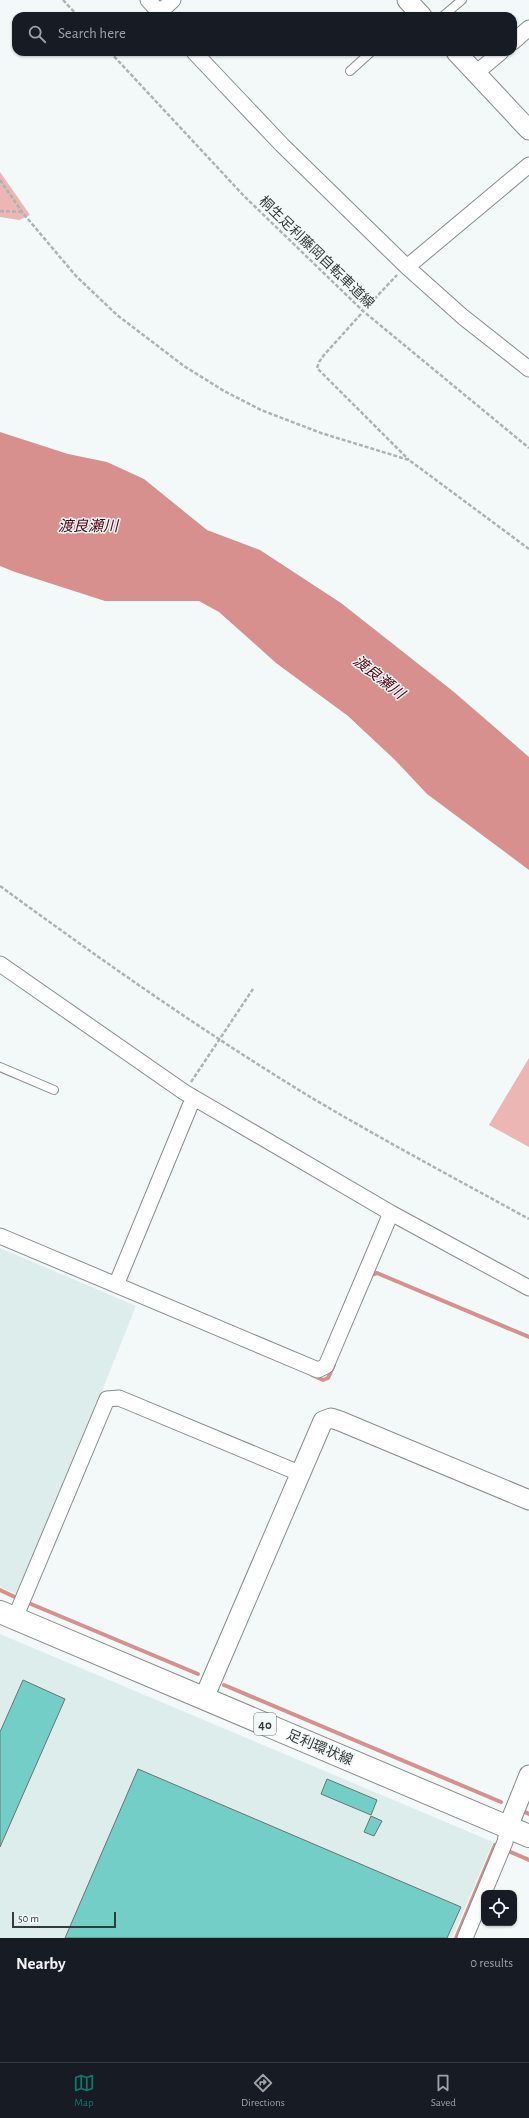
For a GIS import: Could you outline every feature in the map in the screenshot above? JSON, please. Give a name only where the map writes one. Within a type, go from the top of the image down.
[{"type":"main road","name":"足利環状線","points":[[7,1615],[529,1836]]},
{"type":"street","points":[[148,0],[159,12]]},
{"type":"street","points":[[163,12],[173,0]]},
{"type":"street","points":[[517,38],[529,28]]},
{"type":"street","points":[[198,56],[282,145],[407,267],[463,317],[526,362]]},
{"type":"street","points":[[460,56],[529,130]]},
{"type":"street","points":[[476,74],[496,56]]},
{"type":"street","points":[[407,267],[529,165]]},
{"type":"street","points":[[1,968],[196,1098],[391,1213],[529,1288]]},
{"type":"street","points":[[116,1285],[190,1106],[196,1098]]},
{"type":"street","points":[[0,1236],[318,1370],[326,1366],[391,1213]]},
{"type":"street","points":[[7,1615],[107,1399],[119,1398],[300,1473]]},
{"type":"street","points":[[204,1698],[323,1421],[331,1418],[529,1500]]},
{"type":"street","points":[[465,1938],[505,1842],[508,1827],[529,1775]]},
{"type":"lane","points":[[448,12],[462,0]]},
{"type":"lane","points":[[350,71],[367,56]]},
{"type":"lane","points":[[0,1067],[54,1090]]},
{"type":"path","points":[[63,0],[74,12]]},
{"type":"path","name":"桐生足利藤岡自転車道線","points":[[114,56],[244,196],[363,311],[529,448]]},
{"type":"path","points":[[0,180],[22,212],[76,276],[123,320],[184,366],[224,391],[261,410],[315,431],[409,460]]},
{"type":"path","points":[[0,211],[22,212]]},
{"type":"path","points":[[366,308],[395,277]]},
{"type":"path","points":[[361,314],[319,362],[317,368],[409,460],[529,549]]},
{"type":"path","points":[[0,886],[219,1039],[311,1097],[381,1138],[529,1218]]},
{"type":"path","points":[[192,1080],[253,989]]},
{"type":"shaded area","points":[[0,172],[30,215],[19,220],[0,217]]},
{"type":"shaded area","points":[[529,1058],[529,1147],[489,1125]]},
{"type":"shaded area","points":[[0,1248],[136,1306],[21,1593],[18,1595],[0,1587]]},
{"type":"shaded area","points":[[0,1634],[493,1842],[452,1938],[0,1938]]},
{"type":"water","name":"渡良瀬川","points":[[0,432],[68,454],[107,462],[144,479],[207,530],[260,550],[341,603],[454,692],[529,757],[529,870],[427,794],[395,760],[348,716],[276,663],[219,612],[199,601],[105,601],[0,566]]},
{"type":"building","points":[[23,1680],[65,1699],[0,1847],[0,1732]]},
{"type":"building","points":[[138,1769],[461,1907],[447,1938],[65,1938]]},
{"type":"building","points":[[327,1779],[377,1800],[371,1815],[321,1794]]},
{"type":"building","points":[[371,1816],[382,1821],[374,1836],[364,1832]]},
{"type":"waterway","points":[[370,1278],[371,1275],[377,1273],[529,1337]]},
{"type":"waterway","points":[[312,1375],[323,1380],[328,1378],[334,1365]]},
{"type":"waterway","points":[[0,1590],[15,1597]]},
{"type":"waterway","points":[[31,1604],[198,1674]]},
{"type":"waterway","points":[[224,1685],[501,1802]]},
{"type":"waterway","points":[[525,1812],[529,1814]]},
{"type":"waterway","points":[[456,1938],[495,1845],[499,1847]]},
{"type":"waterway","points":[[506,1850],[529,1860]]}]
